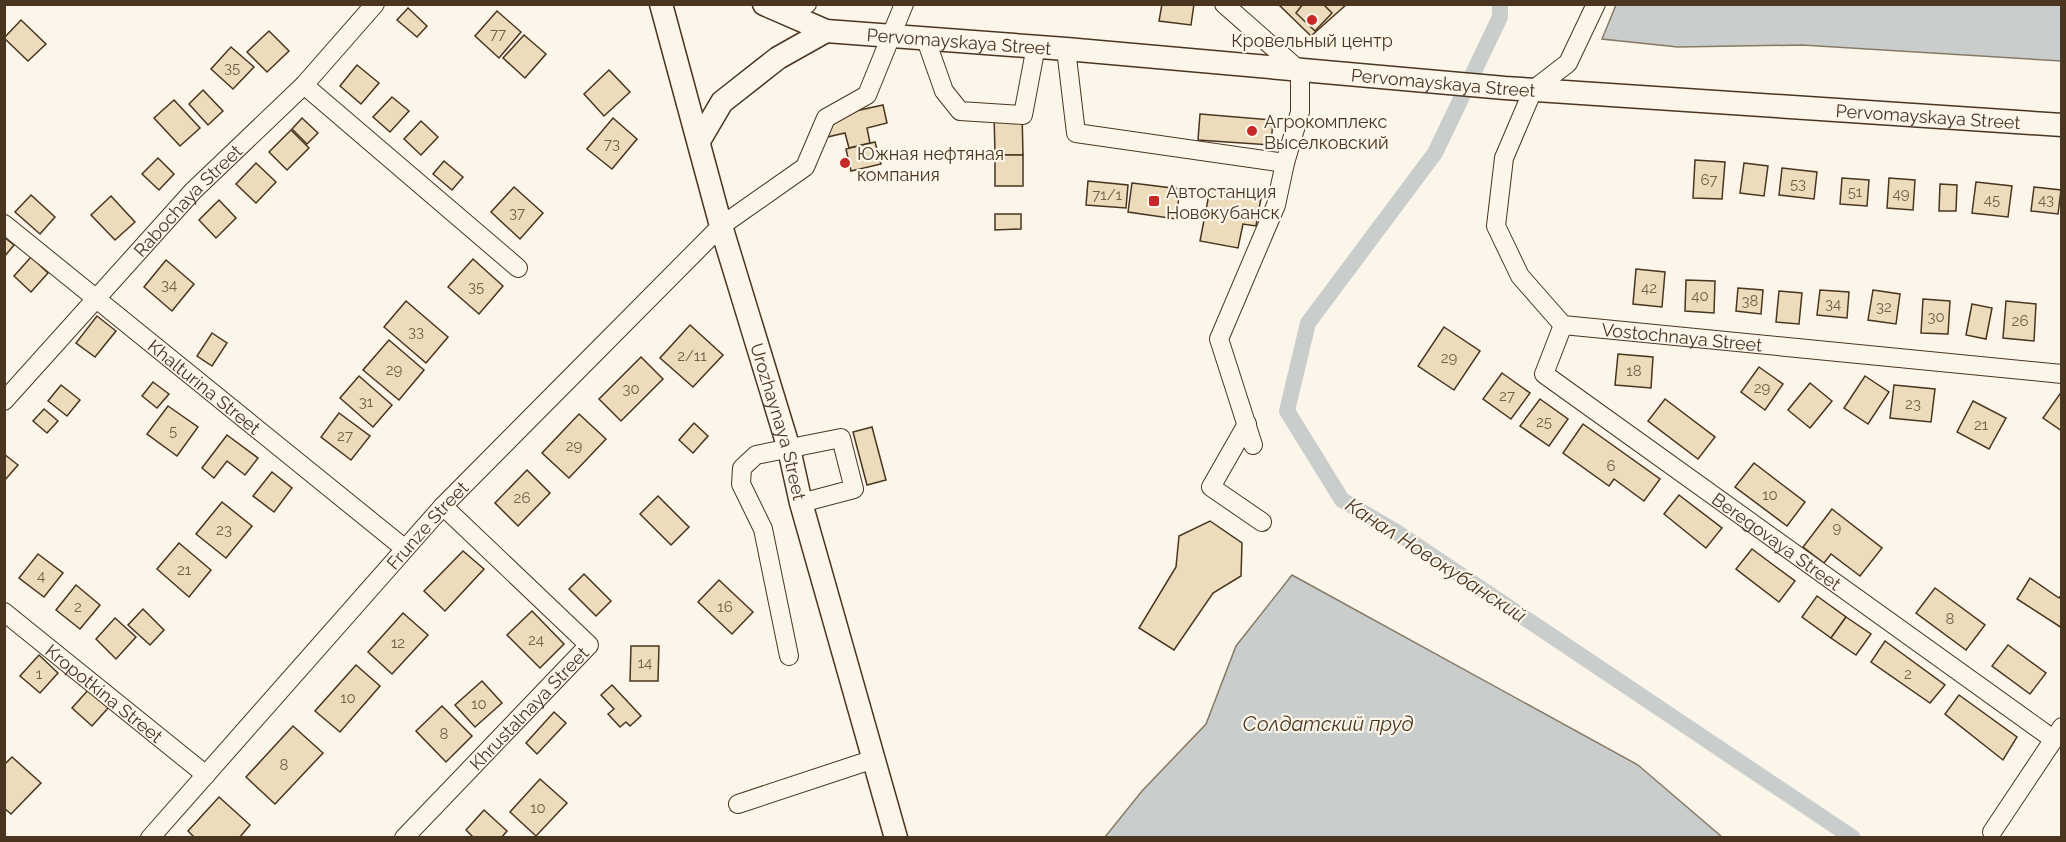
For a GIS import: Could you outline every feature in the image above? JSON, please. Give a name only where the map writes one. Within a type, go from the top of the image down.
[{"type":"main road","name":"Urozhaynaya Street","points":[[661,4],[721,226],[789,449],[801,503],[896,837]]},
{"type":"main road","name":"Pervomayskaya Street","points":[[774,9],[825,31],[1035,46],[1443,84],[2061,124]]},
{"type":"main road","points":[[699,141],[722,102],[778,58],[825,31]]},
{"type":"street","name":"Rabochaya Street","points":[[4,401],[194,191],[304,85],[375,4]]},
{"type":"street","points":[[774,9],[807,4]]},
{"type":"street","name":"Frunze Street","points":[[150,837],[443,506],[721,226],[805,167],[826,117],[867,95],[904,4]]},
{"type":"street","points":[[1224,4],[1300,71],[1300,112],[1276,205],[1219,339],[1253,445]]},
{"type":"street","points":[[1563,325],[1520,276],[1496,226],[1504,158],[1533,90],[1568,63],[1596,5]]},
{"type":"street","points":[[925,38],[945,91],[960,111],[1023,116],[1035,46]]},
{"type":"street","points":[[1066,49],[1076,133],[1285,163]]},
{"type":"street","points":[[304,85],[519,268]]},
{"type":"street","name":"Khalturina Street","points":[[4,224],[404,548]]},
{"type":"street","name":"Vostochnaya Street","points":[[1563,325],[2061,374]]},
{"type":"street","name":"Beregovaya Street","points":[[1563,325],[1544,374],[2057,733]]},
{"type":"street","points":[[1246,424],[1211,487],[1262,522]]},
{"type":"street","points":[[789,656],[763,529],[741,484],[742,468],[756,455],[841,438],[854,489],[801,503]]},
{"type":"street","name":"Khrustalnaya Street","points":[[404,837],[589,645],[443,506]]},
{"type":"street","name":"Kropotkina Street","points":[[4,612],[206,775]]},
{"type":"street","points":[[1992,832],[2057,733]]},
{"type":"street","points":[[738,804],[874,759]]},
{"type":"water","points":[[1616,5],[2061,5],[2061,61],[1802,45],[1678,47],[1602,39]]},
{"type":"water","name":"Солдатский пруд","points":[[1292,575],[1638,765],[1722,837],[1105,837],[1142,791],[1206,724],[1236,646]]},
{"type":"building","points":[[1162,4],[1194,4],[1191,25],[1159,21]]},
{"type":"building","name":"Кровельный центр","points":[[1278,4],[1347,4],[1311,36]]},
{"type":"building","points":[[1303,4],[1323,4],[1332,13],[1315,31],[1296,13]]},
{"type":"building","points":[[408,8],[427,26],[417,37],[397,20]]},
{"type":"building","points":[[497,11],[521,32],[499,58],[475,36]]},
{"type":"building","points":[[21,20],[46,44],[28,61],[4,38]]},
{"type":"building","points":[[269,31],[289,51],[267,72],[247,52]]},
{"type":"building","points":[[524,35],[546,54],[525,78],[503,58]]},
{"type":"building","points":[[231,47],[254,67],[233,89],[211,69]]},
{"type":"building","points":[[357,65],[379,83],[361,104],[340,86]]},
{"type":"building","points":[[609,70],[630,92],[604,116],[584,94]]},
{"type":"building","points":[[203,90],[223,111],[208,125],[189,104]]},
{"type":"building","points":[[392,97],[409,111],[390,132],[373,117]]},
{"type":"building","points":[[174,100],[200,128],[180,146],[154,118]]},
{"type":"building","points":[[883,105],[887,123],[867,128],[870,143],[849,148],[845,133],[823,138],[819,119]]},
{"type":"building","points":[[1022,112],[1023,155],[995,155],[994,113]]},
{"type":"building","points":[[1200,114],[1273,120],[1271,145],[1198,140]]},
{"type":"building","points":[[302,118],[318,133],[307,144],[292,129]]},
{"type":"building","points":[[613,118],[637,139],[612,169],[587,149]]},
{"type":"building","points":[[421,121],[438,137],[421,155],[404,139]]},
{"type":"building","points":[[291,130],[309,148],[287,170],[269,152]]},
{"type":"building","points":[[875,142],[881,164],[851,171],[846,149]]},
{"type":"building","points":[[995,155],[1023,155],[1023,186],[995,186]]},
{"type":"building","points":[[158,158],[174,174],[159,190],[142,174]]},
{"type":"building","points":[[1695,160],[1725,162],[1722,199],[1693,198]]},
{"type":"building","points":[[444,161],[463,177],[452,190],[433,174]]},
{"type":"building","points":[[256,163],[276,182],[256,203],[236,184]]},
{"type":"building","points":[[1744,163],[1768,166],[1764,196],[1740,193]]},
{"type":"building","points":[[1782,168],[1817,172],[1814,199],[1779,195]]},
{"type":"building","points":[[1842,178],[1869,180],[1867,206],[1840,204]]},
{"type":"building","points":[[1889,178],[1915,180],[1913,210],[1887,208]]},
{"type":"building","points":[[1088,181],[1128,185],[1126,208],[1086,205]]},
{"type":"building","points":[[1976,182],[2012,186],[2008,217],[1972,213]]},
{"type":"building","name":"Автостанция Новокубанск","points":[[1132,183],[1180,189],[1176,219],[1128,212]]},
{"type":"building","points":[[1940,184],[1957,185],[1956,211],[1939,211]]},
{"type":"building","points":[[514,187],[543,213],[520,239],[491,212]]},
{"type":"building","points":[[2034,187],[2061,190],[2058,214],[2031,211]]},
{"type":"building","points":[[1210,189],[1261,198],[1256,226],[1243,224],[1238,248],[1200,241]]},
{"type":"building","points":[[31,195],[55,217],[40,234],[15,212]]},
{"type":"building","points":[[111,196],[135,222],[115,240],[91,215]]},
{"type":"building","points":[[219,200],[236,218],[216,238],[199,220]]},
{"type":"building","points":[[995,214],[1021,214],[1021,229],[995,230]]},
{"type":"building","points":[[4,237],[14,245],[4,257]]},
{"type":"building","points":[[31,257],[48,273],[31,292],[14,276]]},
{"type":"building","points":[[473,259],[503,286],[479,314],[448,287]]},
{"type":"building","points":[[166,260],[194,284],[172,311],[144,287]]},
{"type":"building","points":[[1636,269],[1665,272],[1662,307],[1633,304]]},
{"type":"building","points":[[1686,280],[1715,281],[1714,313],[1685,311]]},
{"type":"building","points":[[1738,288],[1763,290],[1761,314],[1736,311]]},
{"type":"building","points":[[1820,290],[1849,292],[1847,318],[1817,315]]},
{"type":"building","points":[[1873,290],[1900,294],[1896,324],[1868,320]]},
{"type":"building","points":[[1779,291],[1802,293],[1799,324],[1776,322]]},
{"type":"building","points":[[1923,299],[1950,301],[1948,334],[1921,333]]},
{"type":"building","points":[[406,301],[448,337],[426,363],[384,327]]},
{"type":"building","points":[[2006,301],[2036,304],[2034,341],[2003,338]]},
{"type":"building","points":[[1972,304],[1992,308],[1986,339],[1966,335]]},
{"type":"building","points":[[97,316],[116,331],[95,357],[76,343]]},
{"type":"building","points":[[690,325],[723,355],[693,387],[660,358]]},
{"type":"building","points":[[1444,327],[1480,351],[1454,390],[1418,366]]},
{"type":"building","points":[[212,333],[227,343],[212,366],[197,356]]},
{"type":"building","points":[[389,340],[424,370],[399,400],[363,370]]},
{"type":"building","points":[[1618,354],[1653,357],[1651,388],[1615,385]]},
{"type":"building","points":[[641,357],[663,379],[621,421],[599,399]]},
{"type":"building","points":[[1759,367],[1783,384],[1765,410],[1741,392]]},
{"type":"building","points":[[1502,373],[1530,393],[1511,419],[1483,399]]},
{"type":"building","points":[[359,376],[392,405],[373,427],[340,398]]},
{"type":"building","points":[[1865,376],[1889,392],[1868,424],[1844,408]]},
{"type":"building","points":[[153,382],[169,394],[157,408],[142,396]]},
{"type":"building","points":[[1810,383],[1832,401],[1810,428],[1788,410]]},
{"type":"building","points":[[61,385],[80,400],[67,416],[48,401]]},
{"type":"building","points":[[1894,385],[1935,389],[1931,422],[1890,418]]},
{"type":"building","points":[[2062,391],[2062,431],[2043,418]]},
{"type":"building","points":[[1540,399],[1568,419],[1549,446],[1520,426]]},
{"type":"building","points":[[1665,399],[1715,437],[1698,459],[1648,421]]},
{"type":"building","points":[[1973,401],[2006,418],[1989,449],[1957,432]]},
{"type":"building","points":[[168,406],[198,427],[177,456],[147,434]]},
{"type":"building","points":[[44,409],[58,421],[47,433],[33,421]]},
{"type":"building","points":[[339,413],[370,436],[351,460],[321,437]]},
{"type":"building","points":[[579,414],[606,439],[569,478],[542,453]]},
{"type":"building","points":[[694,423],[708,436],[693,453],[679,440]]},
{"type":"building","points":[[1583,424],[1660,479],[1644,501],[1614,479],[1609,486],[1563,453]]},
{"type":"building","points":[[872,427],[886,480],[867,485],[853,432]]},
{"type":"building","points":[[227,435],[258,458],[245,475],[227,461],[214,478],[202,468]]},
{"type":"building","points":[[4,454],[18,465],[4,481]]},
{"type":"building","points":[[1754,463],[1805,502],[1787,526],[1735,487]]},
{"type":"building","points":[[527,470],[550,493],[518,526],[495,503]]},
{"type":"building","points":[[272,472],[292,488],[274,512],[253,496]]},
{"type":"building","points":[[1679,495],[1722,528],[1706,548],[1664,514]]},
{"type":"building","points":[[658,496],[689,527],[671,545],[640,514]]},
{"type":"building","points":[[222,502],[252,526],[226,558],[196,534]]},
{"type":"building","points":[[1832,509],[1882,548],[1860,576],[1831,554],[1824,563],[1803,547]]},
{"type":"building","points":[[1210,521],[1242,543],[1241,576],[1213,593],[1174,650],[1139,628],[1176,567],[1179,536]]},
{"type":"building","points":[[179,543],[211,570],[189,597],[157,569]]},
{"type":"building","points":[[1752,549],[1795,581],[1779,602],[1736,569]]},
{"type":"building","points":[[463,551],[484,569],[445,611],[424,591]]},
{"type":"building","points":[[38,554],[63,573],[44,597],[19,578]]},
{"type":"building","points":[[584,574],[611,601],[596,616],[569,589]]},
{"type":"building","points":[[2030,578],[2059,598],[2062,594],[2062,628],[2017,599]]},
{"type":"building","points":[[719,580],[753,612],[732,634],[698,602]]},
{"type":"building","points":[[76,585],[100,605],[80,629],[56,610]]},
{"type":"building","points":[[1935,588],[1985,625],[1966,650],[1916,613]]},
{"type":"building","points":[[1817,596],[1846,617],[1831,638],[1802,617]]},
{"type":"building","points":[[143,609],[164,630],[150,645],[128,625]]},
{"type":"building","points":[[532,611],[564,644],[540,668],[507,635]]},
{"type":"building","points":[[403,613],[428,635],[392,674],[368,652]]},
{"type":"building","points":[[1846,617],[1871,634],[1856,655],[1831,638]]},
{"type":"building","points":[[115,618],[136,637],[116,659],[96,639]]},
{"type":"building","points":[[1885,641],[1945,685],[1930,703],[1871,662]]},
{"type":"building","points":[[2008,645],[2046,673],[2030,694],[1992,666]]},
{"type":"building","points":[[631,646],[659,646],[658,681],[630,681]]},
{"type":"building","points":[[39,655],[58,673],[40,693],[20,676]]},
{"type":"building","points":[[356,665],[380,686],[340,732],[315,711]]},
{"type":"building","points":[[482,681],[502,703],[475,727],[455,705]]},
{"type":"building","points":[[612,685],[641,716],[630,726],[626,722],[620,727],[608,714],[614,709],[601,695]]},
{"type":"building","points":[[89,689],[109,707],[92,726],[72,708]]},
{"type":"building","points":[[1959,695],[2017,737],[2003,760],[1945,714]]},
{"type":"building","points":[[442,706],[472,736],[446,762],[416,731]]},
{"type":"building","points":[[554,712],[566,723],[537,754],[526,743]]},
{"type":"building","points":[[293,726],[323,753],[275,804],[246,777]]},
{"type":"building","points":[[12,757],[41,783],[11,814],[4,808],[4,765]]},
{"type":"building","points":[[540,779],[567,803],[536,836],[510,812]]},
{"type":"building","points":[[219,797],[250,825],[239,838],[195,838],[188,831]]},
{"type":"building","points":[[484,810],[507,831],[501,838],[474,838],[466,830]]},
{"type":"waterway","name":"Канал Новокубанский","points":[[1500,4],[1500,17],[1435,153],[1308,323],[1287,411],[1342,500],[1398,533],[1853,838]]},
{"type":"place","name":"Кровельный центр","points":[[1312,20]]},
{"type":"place","name":"Агрокомплекс Выселковский","points":[[1252,131]]},
{"type":"place","name":"Южная нефтяная компания","points":[[845,163]]},
{"type":"place","name":"Автостанция Новокубанск","points":[[1154,201]]}]
